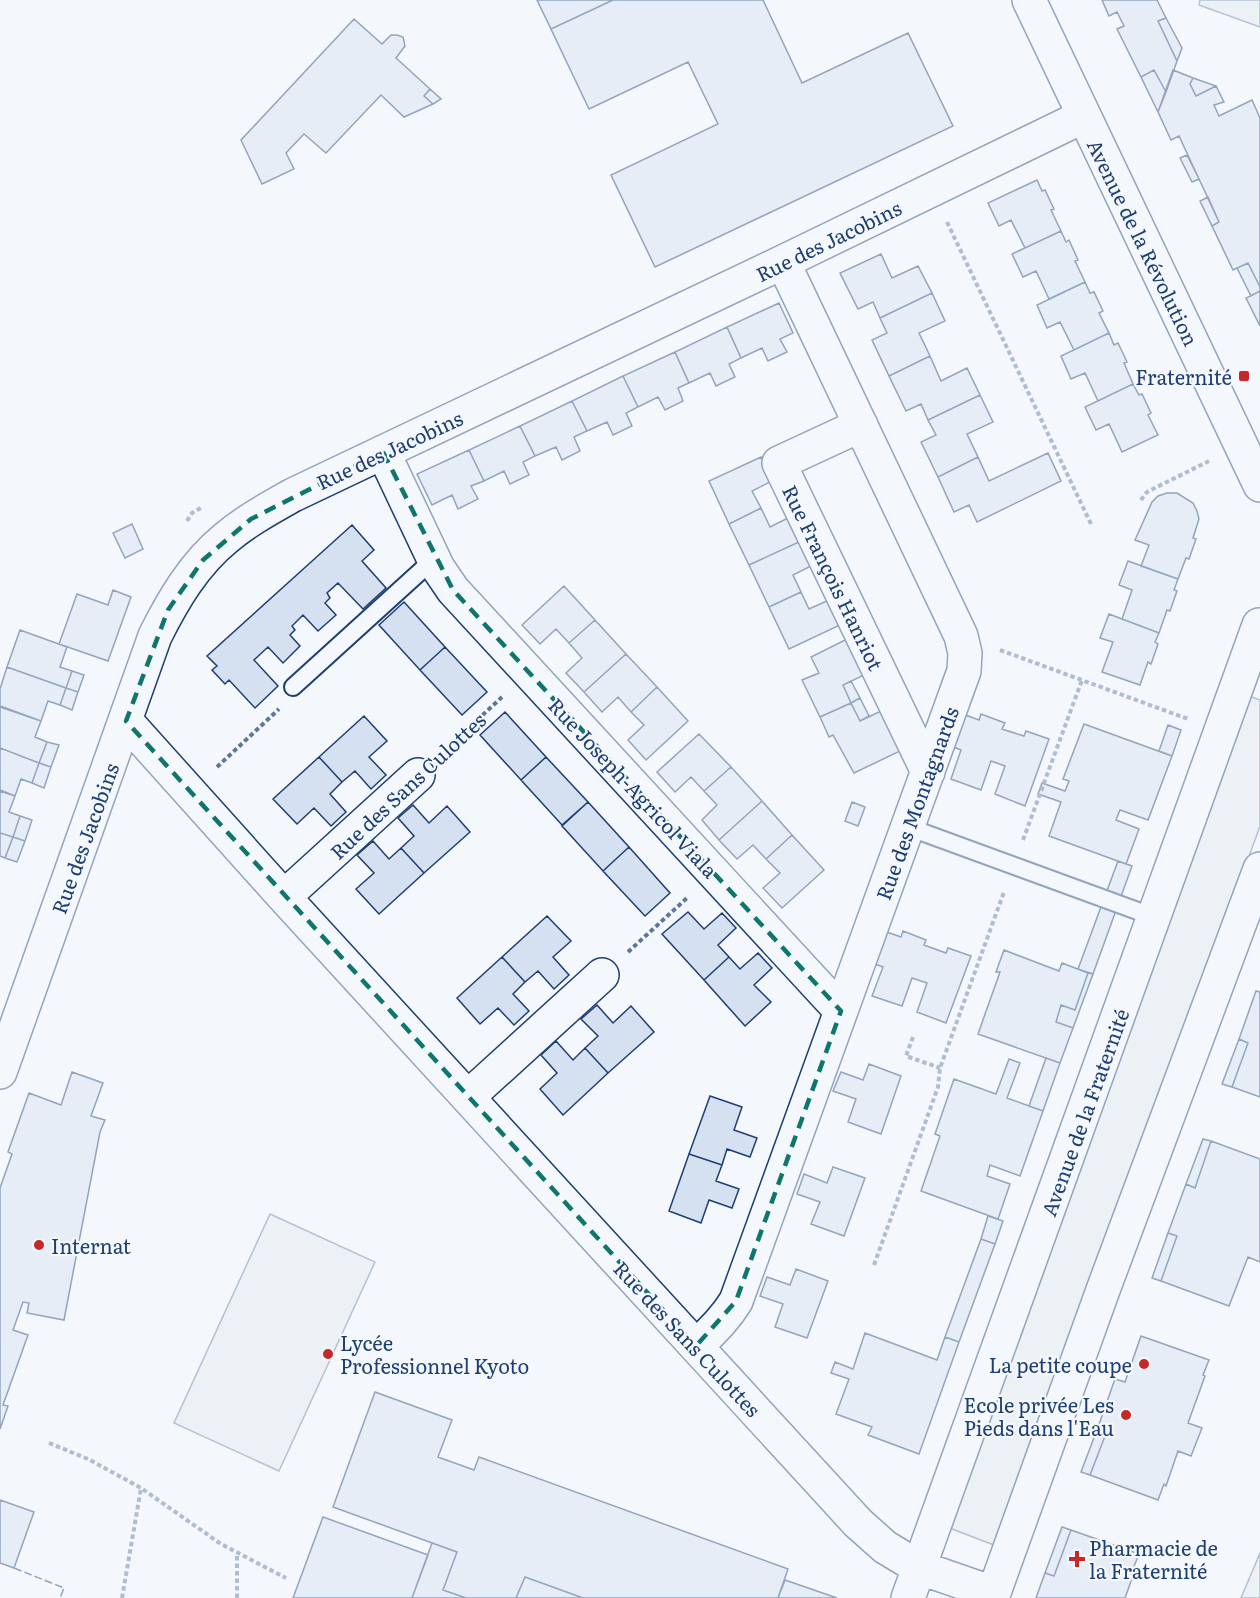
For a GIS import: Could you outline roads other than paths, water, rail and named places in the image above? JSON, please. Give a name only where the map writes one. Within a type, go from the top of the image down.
[{"type":"street","name":"Avenue de la Révolution","points":[[1029,0],[1260,485]]},
{"type":"street","name":"Rue des Jacobins","points":[[0,1072],[155,636],[168,610],[203,560],[224,539],[251,519],[293,495],[1084,116]]},
{"type":"street","name":"Rue des Montagnards","points":[[696,1346],[718,1326],[736,1300],[964,671],[965,653],[961,636],[783,262]]},
{"type":"street","name":"Rue François Hanriot","points":[[861,425],[780,463],[928,772]]},
{"type":"street","name":"Rue Joseph-Agricol Viala","points":[[383,452],[434,559],[453,590],[841,1011]]},
{"type":"street","name":"Avenue de la Fraternité","points":[[908,1598],[1260,624]]},
{"type":"street","name":"Rue des Sans Culottes","points":[[126,721],[284,897],[858,1522],[885,1547],[918,1567],[992,1595]]},
{"type":"street","name":"Rue des Sans Culottes","points":[[284,897],[418,775]]},
{"type":"street","points":[[992,1595],[1260,869]]},
{"type":"street","points":[[468,1097],[602,975]]},
{"type":"lane","points":[[292,687],[434,559]]},
{"type":"lane","points":[[908,827],[1154,917]]},
{"type":"place","name":"Fraternité","points":[[1244,376]]},
{"type":"place","name":"Internat","points":[[39,1245]]},
{"type":"place","name":"Lycée Professionnel Kyoto","points":[[328,1354]]},
{"type":"place","name":"La petite coupe","points":[[1144,1364]]},
{"type":"place","name":"Ecole privée Les Pieds dans l'Eau","points":[[1126,1415]]},
{"type":"place","name":"Pharmacie de la Fraternité","points":[[1077,1559]]}]
